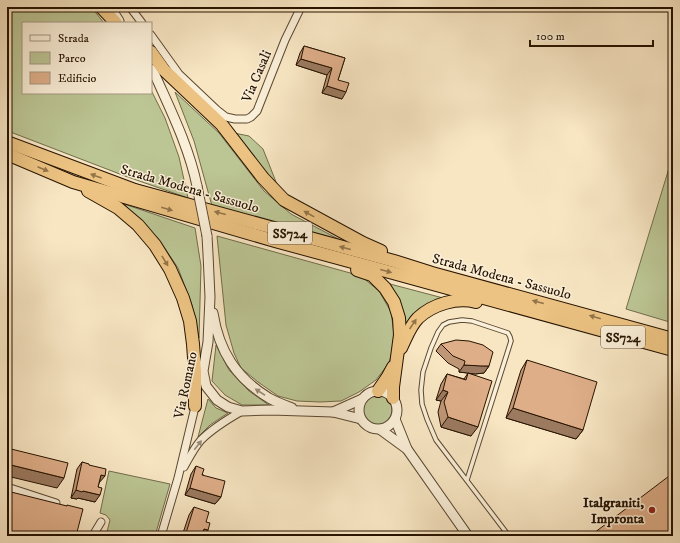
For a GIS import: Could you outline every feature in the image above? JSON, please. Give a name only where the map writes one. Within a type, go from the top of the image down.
[{"type":"highway","points":[[107,8],[115,22]]},
{"type":"highway","points":[[107,8],[125,22]]},
{"type":"highway","points":[[152,53],[164,70],[222,125],[263,178],[284,200],[363,243],[432,273]]},
{"type":"highway","points":[[7,137],[21,148]]},
{"type":"highway","name":"Strada Modena - Sassuolo","points":[[7,142],[135,190],[394,261],[574,317]]},
{"type":"highway","name":"Strada Modena - Sassuolo","points":[[7,154],[73,182],[275,241],[393,272],[559,319],[574,317]]},
{"type":"highway","points":[[73,182],[118,208],[138,225],[155,245],[170,269],[183,298],[190,320],[195,372],[195,406]]},
{"type":"highway","points":[[275,241],[372,275],[386,288],[394,302],[399,318],[400,335],[393,387],[393,398]]},
{"type":"highway","points":[[378,391],[397,360],[417,318],[441,304],[469,300],[548,322],[559,319]]},
{"type":"highway","name":"SS724","points":[[574,317],[673,339]]},
{"type":"highway","name":"SS724","points":[[574,317],[673,350]]},
{"type":"street","points":[[130,7],[141,22]]},
{"type":"street","name":"Via Casali","points":[[152,37],[179,74],[217,110],[226,117],[247,119],[257,111],[285,40],[301,7]]},
{"type":"street","points":[[107,8],[119,22]]},
{"type":"street","name":"Via Romano","points":[[152,70],[174,117],[198,186],[207,236],[210,297],[208,342],[203,371],[178,478],[162,536]]},
{"type":"street","points":[[210,297],[214,323],[221,343],[240,376],[270,399],[295,410]]},
{"type":"street","points":[[203,371],[206,386],[217,400],[228,407],[242,411],[295,410],[333,412],[361,420]]},
{"type":"street","points":[[378,391],[389,394],[393,398],[396,403],[397,414],[392,424],[386,428],[375,430],[364,424],[361,420],[358,409],[359,404],[366,395],[378,391]]},
{"type":"street","points":[[333,412],[362,399]]},
{"type":"street","points":[[178,478],[200,441],[227,419],[242,411]]},
{"type":"street","points":[[395,419],[407,449],[468,536]]},
{"type":"street","points":[[380,430],[407,449]]},
{"type":"street","points":[[7,487],[56,503]]},
{"type":"street","points":[[94,536],[101,522]]},
{"type":"lane","points":[[467,480],[510,337],[508,333],[472,321],[462,320],[448,322],[443,325],[430,348],[423,372],[421,390],[422,404],[436,440],[509,536]]},
{"type":"green space","points":[[7,7],[90,7],[103,22],[22,22],[22,94],[152,94],[152,92],[165,118],[179,157],[188,198],[125,176],[7,130]]},
{"type":"green space","points":[[175,92],[219,133],[264,191],[291,214],[346,243],[212,206],[194,141]]},
{"type":"green space","points":[[234,133],[249,136],[263,149],[278,187]]},
{"type":"green space","points":[[673,155],[673,323],[626,309]]},
{"type":"green space","points":[[124,204],[195,228],[201,266],[199,338],[192,305],[178,268],[158,238]]},
{"type":"green space","points":[[217,236],[361,276],[379,291],[391,312],[395,341],[389,363],[376,380],[359,392],[341,401],[297,401],[278,396],[241,368],[234,353],[226,325]]},
{"type":"green space","points":[[390,284],[447,299],[407,329],[401,306]]},
{"type":"green space","points":[[216,345],[229,370],[249,391],[269,405],[242,405],[225,395],[212,381]]},
{"type":"green space","points":[[377,395],[388,399],[392,410],[388,421],[377,425],[366,421],[362,410],[366,399]]},
{"type":"green space","points":[[208,399],[216,408],[228,413],[210,425],[198,437]]},
{"type":"green space","points":[[109,471],[170,484],[155,536],[106,536],[110,520],[106,515],[100,513]]},
{"type":"building","points":[[304,46],[345,58],[338,80],[349,83],[346,92],[327,86],[332,68],[301,59]]},
{"type":"building","points":[[456,340],[469,341],[483,345],[493,352],[489,366],[464,365],[465,361],[453,356],[441,344]]},
{"type":"building","points":[[527,360],[597,382],[583,430],[513,408]]},
{"type":"building","points":[[468,373],[492,381],[478,427],[448,417],[444,402],[448,392],[443,390],[447,374],[466,380]]},
{"type":"building","points":[[7,448],[68,463],[64,478],[7,464]]},
{"type":"building","points":[[82,462],[106,469],[105,476],[101,475],[98,487],[102,488],[100,495],[76,490]]},
{"type":"building","points":[[196,466],[204,469],[202,475],[225,481],[221,497],[190,488]]},
{"type":"building","name":"Italgraniti, Impronta","points":[[673,473],[673,536],[590,536]]},
{"type":"building","points":[[7,491],[83,509],[76,536],[26,536],[7,531]]},
{"type":"building","points":[[194,507],[209,512],[206,522],[210,523],[208,530],[204,529],[201,536],[194,536],[186,533]]},
{"type":"place","name":"Italgraniti, Impronta","points":[[652,510]]}]
